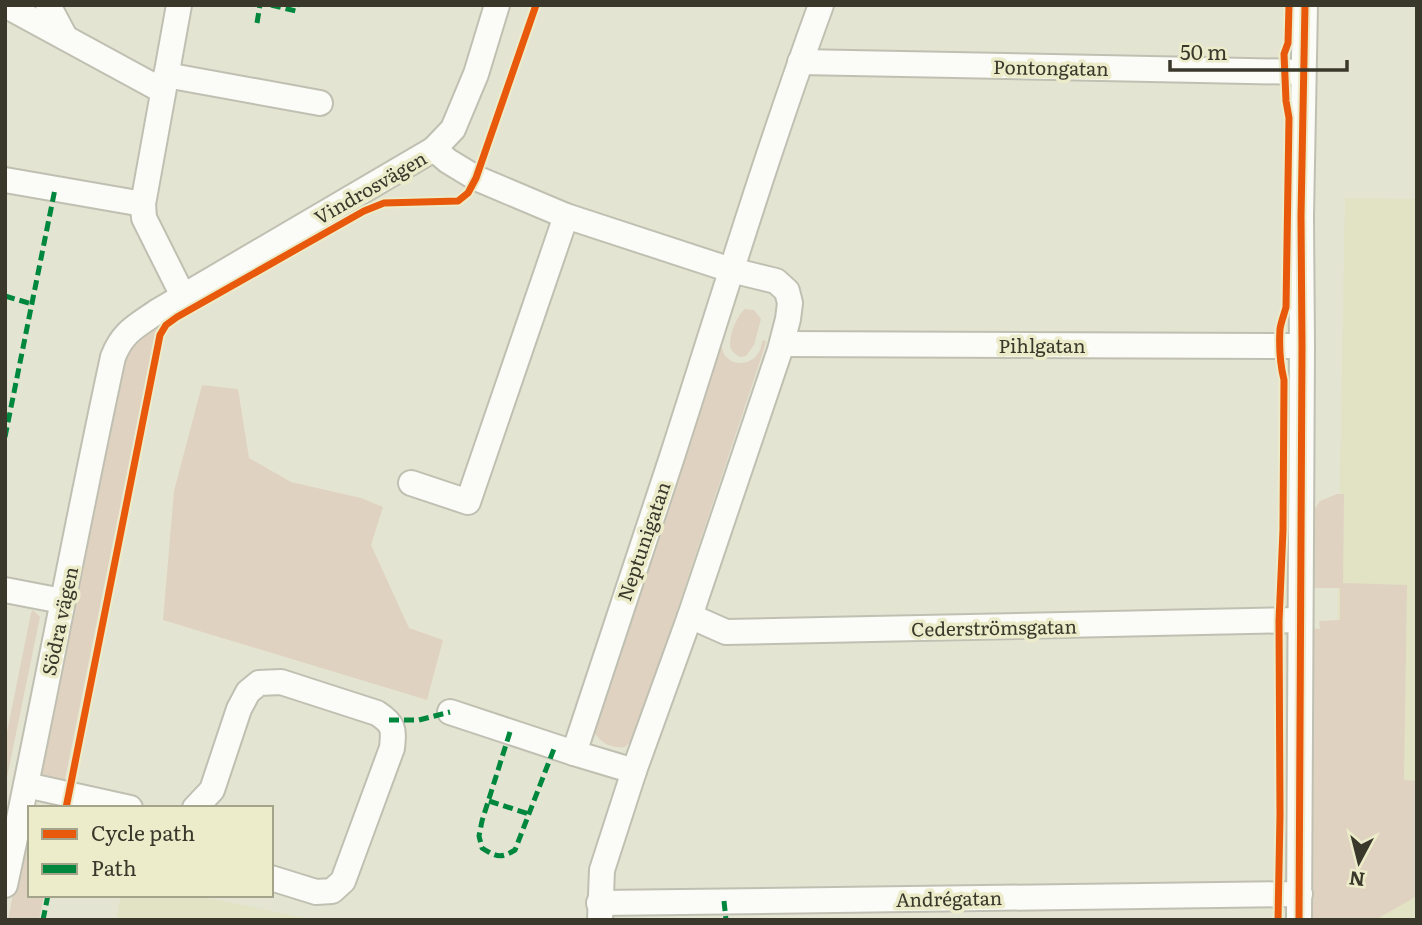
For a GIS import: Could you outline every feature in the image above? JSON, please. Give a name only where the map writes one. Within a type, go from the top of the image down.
[{"type":"street","points":[[5,5],[65,37],[165,83],[320,103]]},
{"type":"street","points":[[48,5],[65,37]]},
{"type":"street","points":[[179,5],[143,204],[144,218],[183,296]]},
{"type":"street","points":[[434,149],[453,129],[476,74],[497,5]]},
{"type":"street","name":"Neptunigatan","points":[[574,752],[731,270],[821,5]]},
{"type":"street","points":[[1299,920],[1303,346],[1301,216],[1305,5]]},
{"type":"street","name":"Pontongatan","points":[[800,62],[1303,72]]},
{"type":"street","name":"Vindrosvägen","points":[[113,357],[125,333],[183,296],[434,149],[476,178],[566,216],[731,270]]},
{"type":"street","points":[[5,180],[143,204]]},
{"type":"street","points":[[411,482],[468,502],[566,216]]},
{"type":"street","points":[[599,911],[602,870],[782,344],[790,303],[787,291],[776,281],[731,270]]},
{"type":"street","name":"Pihlgatan","points":[[782,344],[1303,346]]},
{"type":"street","name":"Södra vägen","points":[[5,885],[113,357]]},
{"type":"street","points":[[5,590],[62,601]]},
{"type":"street","name":"Cederströmsgatan","points":[[690,616],[726,632],[1300,620]]},
{"type":"street","points":[[197,806],[212,790],[239,709],[248,692],[259,684],[281,682],[377,713],[389,720],[394,731],[392,748],[343,881],[332,891],[316,892],[273,879]]},
{"type":"street","points":[[450,712],[634,771]]},
{"type":"street","points":[[26,785],[121,806]]},
{"type":"street","name":"Andrégatan","points":[[599,911],[828,910],[1300,894]]},
{"type":"shaded area","points":[[1345,198],[1417,199],[1417,920],[1332,920]]},
{"type":"shaded area","points":[[745,309],[754,310],[761,319],[754,345],[746,356],[740,357],[731,349],[730,339],[736,322]]},
{"type":"shaded area","points":[[157,327],[64,784],[40,773],[118,376],[131,348]]},
{"type":"shaded area","points":[[725,328],[723,353],[736,362],[752,360],[762,341],[766,342],[635,737],[625,747],[610,746],[593,730]]},
{"type":"shaded area","points":[[202,385],[238,389],[249,458],[291,482],[361,498],[383,507],[371,545],[409,628],[443,640],[427,700],[163,620],[174,491]]},
{"type":"shaded area","points":[[1344,494],[1343,583],[1407,585],[1404,780],[1417,781],[1417,896],[1375,920],[1310,920],[1312,628],[1320,629],[1319,621],[1340,620],[1340,588],[1312,588],[1312,513],[1320,501]]},
{"type":"shaded area","points":[[33,610],[40,617],[5,787],[5,742]]},
{"type":"shaded area","points":[[26,828],[28,897],[44,897],[39,920],[8,920]]},
{"type":"shaded area","points":[[121,897],[203,897],[314,920],[116,920]]},
{"type":"marked path","points":[[257,23],[260,5]]},
{"type":"marked path","points":[[271,5],[296,11],[297,5]]},
{"type":"marked path","points":[[5,437],[55,189]]},
{"type":"marked path","points":[[5,296],[32,304]]},
{"type":"marked path","points":[[389,720],[419,720],[450,712]]},
{"type":"marked path","points":[[510,732],[479,836],[482,848],[495,855],[502,856],[515,850],[555,746]]},
{"type":"marked path","points":[[489,801],[529,814]]},
{"type":"marked path","points":[[43,920],[48,897]]},
{"type":"marked path","points":[[724,901],[726,920]]},
{"type":"cycle path","points":[[66,806],[160,335],[166,325],[177,317],[364,211],[384,203],[458,201],[468,193],[476,178],[536,5]]},
{"type":"cycle path","points":[[1278,920],[1279,621],[1283,530],[1284,380],[1280,326],[1286,307],[1289,118],[1284,54],[1288,43],[1289,5]]},
{"type":"cycle path","points":[[1299,920],[1301,216],[1305,5]]}]
